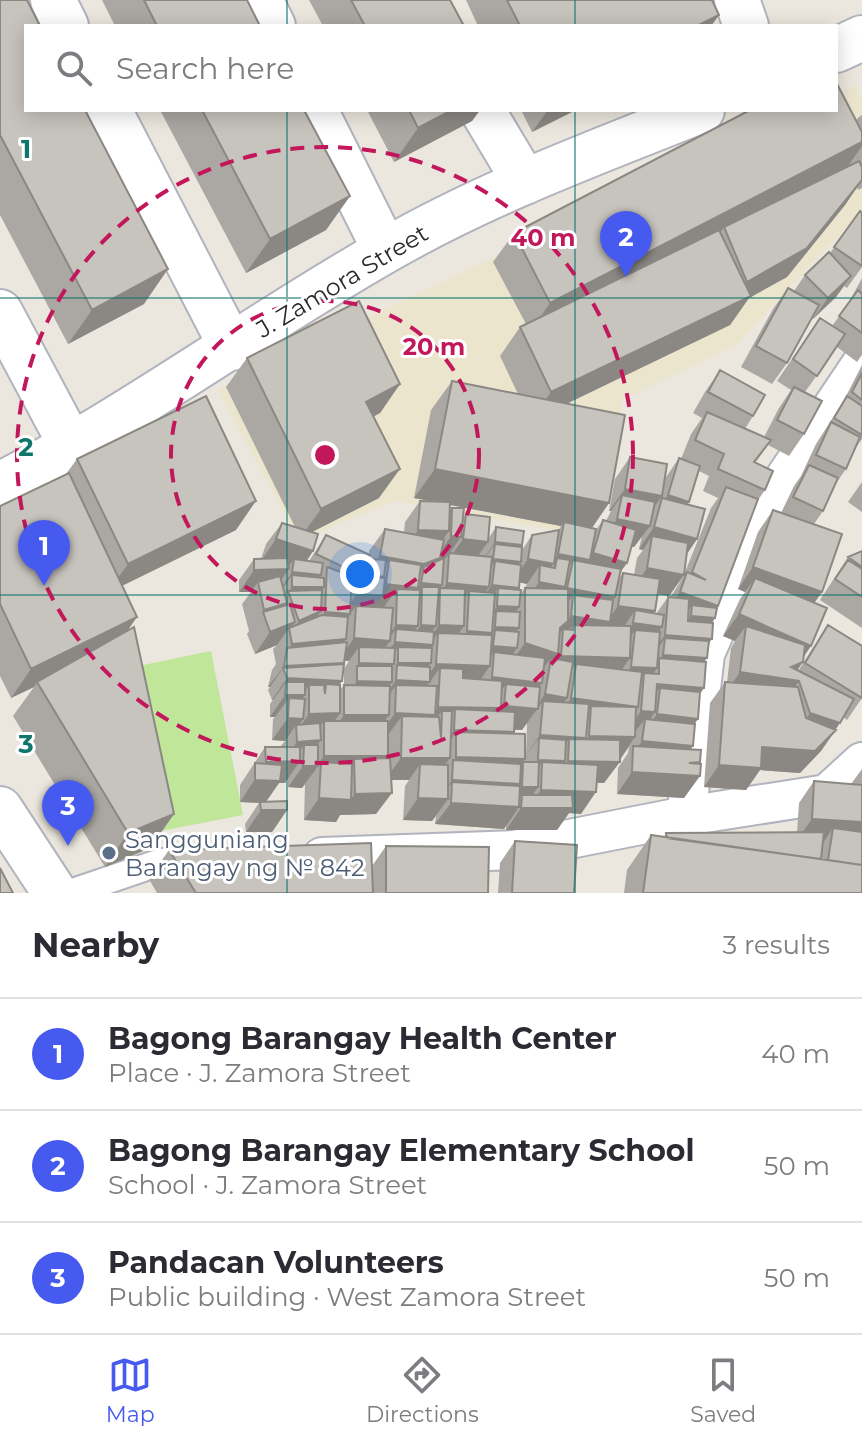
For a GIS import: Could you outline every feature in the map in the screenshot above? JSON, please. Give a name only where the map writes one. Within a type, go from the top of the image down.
[{"type":"street","points":[[53,0],[65,24]]},
{"type":"street","points":[[260,0],[272,24]]},
{"type":"street","points":[[737,0],[745,24]]},
{"type":"street","points":[[838,49],[862,38]]},
{"type":"street","points":[[110,112],[232,348]]},
{"type":"street","points":[[316,112],[385,250]]},
{"type":"street","points":[[483,112],[525,182]]},
{"type":"street","name":"J. Zamora Street","points":[[0,485],[72,447],[385,250],[525,182],[697,112]]},
{"type":"street","points":[[0,312],[72,447]]},
{"type":"street","points":[[686,816],[705,654],[774,494],[862,363]]},
{"type":"street","points":[[280,858],[514,850],[686,816],[827,794],[862,762]]},
{"type":"street","points":[[0,809],[55,893]]},
{"type":"lane","points":[[70,893],[161,862],[219,861]]},
{"type":"shaded area","points":[[856,85],[862,99],[862,211],[737,344],[623,400],[592,537],[394,501],[299,541],[217,389],[800,112],[838,112],[838,94]]},
{"type":"green space","points":[[211,651],[243,815],[151,833],[119,670]]},
{"type":"building","points":[[0,0],[27,0],[39,24],[24,24],[24,112],[86,112],[168,269],[92,310],[0,135]]},
{"type":"building","points":[[144,0],[247,0],[259,24],[156,24]]},
{"type":"building","points":[[351,0],[450,0],[463,24],[364,24]]},
{"type":"building","points":[[507,0],[712,0],[719,15],[701,24],[519,24]]},
{"type":"building","points":[[838,86],[862,132],[862,142],[550,303],[514,233],[746,112],[838,112]]},
{"type":"building","points":[[203,112],[305,112],[350,196],[270,239]]},
{"type":"building","points":[[410,112],[448,112],[418,128]]},
{"type":"building","points":[[859,161],[862,180],[807,248],[747,282],[724,227]]},
{"type":"building","points":[[860,211],[862,213],[862,266],[834,247]]},
{"type":"building","points":[[719,230],[751,296],[551,392],[520,327]]},
{"type":"building","points":[[829,252],[851,276],[828,298],[805,275]]},
{"type":"building","points":[[788,288],[819,305],[787,363],[756,346]]},
{"type":"building","points":[[858,290],[862,294],[862,333],[839,316]]},
{"type":"building","points":[[359,301],[400,384],[366,402],[400,469],[321,509],[247,358]]},
{"type":"building","points":[[820,318],[845,334],[817,376],[793,359]]},
{"type":"building","points":[[720,370],[765,395],[753,416],[708,392]]},
{"type":"building","points":[[862,373],[862,400],[852,392]]},
{"type":"building","points":[[452,381],[625,415],[609,503],[435,469]]},
{"type":"building","points":[[794,387],[822,401],[804,434],[777,420]]},
{"type":"building","points":[[206,396],[256,501],[128,564],[77,459]]},
{"type":"building","points":[[847,396],[862,406],[862,435],[834,418]]},
{"type":"building","points":[[707,412],[771,440],[754,462],[773,471],[765,490],[718,469],[724,454],[695,440]]},
{"type":"building","points":[[831,422],[860,437],[846,469],[816,455]]},
{"type":"building","points":[[630,457],[667,464],[662,496],[625,489]]},
{"type":"building","points":[[679,458],[700,466],[689,502],[668,495]]},
{"type":"building","points":[[809,465],[838,478],[823,511],[793,497]]},
{"type":"building","points":[[69,473],[137,617],[31,669],[0,604],[0,506]]},
{"type":"building","points":[[726,487],[758,499],[718,606],[680,592],[687,572],[706,580],[692,572]]},
{"type":"building","points":[[622,495],[655,502],[650,526],[617,519]]},
{"type":"building","points":[[662,498],[705,509],[697,539],[654,527]]},
{"type":"building","points":[[420,501],[450,502],[449,531],[418,530]]},
{"type":"building","points":[[452,508],[464,508],[461,537],[451,536]]},
{"type":"building","points":[[773,510],[842,534],[822,592],[753,567]]},
{"type":"building","points":[[466,514],[490,517],[488,542],[463,539]]},
{"type":"building","points":[[603,520],[636,530],[627,563],[593,553]]},
{"type":"building","points":[[564,522],[596,529],[590,560],[558,554]]},
{"type":"building","points":[[282,523],[318,534],[313,551],[276,539]]},
{"type":"building","points":[[496,527],[524,531],[522,545],[495,542]]},
{"type":"building","points":[[385,529],[444,540],[440,558],[424,564],[380,556]]},
{"type":"building","points":[[559,530],[554,564],[528,559],[532,535]]},
{"type":"building","points":[[326,535],[370,555],[360,575],[316,554]]},
{"type":"building","points":[[652,536],[688,543],[684,575],[647,568]]},
{"type":"building","points":[[495,544],[522,547],[521,562],[493,559]]},
{"type":"building","points":[[862,551],[862,567],[848,557]]},
{"type":"building","points":[[449,553],[492,557],[489,587],[447,583]]},
{"type":"building","points":[[288,558],[289,569],[254,570],[254,559]]},
{"type":"building","points":[[444,558],[442,585],[421,583],[424,567]]},
{"type":"building","points":[[557,558],[570,560],[565,587],[539,582],[540,565],[555,568]]},
{"type":"building","points":[[294,559],[323,563],[321,575],[292,572]]},
{"type":"building","points":[[370,559],[386,560],[384,577],[363,573]]},
{"type":"building","points":[[389,560],[421,565],[418,588],[386,584]]},
{"type":"building","points":[[573,560],[621,569],[615,597],[567,588]]},
{"type":"building","points":[[848,560],[862,569],[862,597],[835,579]]},
{"type":"building","points":[[495,561],[521,565],[519,588],[492,585]]},
{"type":"building","points":[[327,567],[352,576],[350,614],[325,612]]},
{"type":"building","points":[[623,573],[660,579],[655,611],[618,606]]},
{"type":"building","points":[[292,575],[324,578],[324,587],[292,587]]},
{"type":"building","points":[[280,576],[287,603],[264,610],[258,582]]},
{"type":"building","points":[[358,576],[385,578],[383,596],[357,594]]},
{"type":"building","points":[[755,578],[827,608],[811,646],[739,614]]},
{"type":"building","points":[[422,587],[439,587],[436,626],[421,625]]},
{"type":"building","points":[[440,588],[465,589],[464,626],[439,625]]},
{"type":"building","points":[[498,588],[521,590],[519,607],[497,606]]},
{"type":"building","points":[[525,588],[568,589],[568,621],[560,628],[558,654],[525,643]]},
{"type":"building","points":[[397,589],[420,590],[418,626],[396,625]]},
{"type":"building","points":[[322,590],[321,611],[299,621],[288,591]]},
{"type":"building","points":[[469,591],[495,593],[492,633],[467,631]]},
{"type":"building","points":[[573,595],[613,600],[610,622],[571,616]]},
{"type":"building","points":[[668,597],[689,599],[688,621],[713,623],[712,639],[665,635]]},
{"type":"building","points":[[290,604],[295,622],[270,632],[263,612]]},
{"type":"building","points":[[692,605],[717,608],[715,618],[691,616]]},
{"type":"building","points":[[356,606],[393,608],[390,641],[354,638]]},
{"type":"building","points":[[635,610],[664,615],[662,627],[633,623]]},
{"type":"building","points":[[496,611],[520,612],[519,628],[495,627]]},
{"type":"building","points":[[322,615],[348,617],[346,639],[292,644],[289,628]]},
{"type":"building","points":[[573,625],[631,626],[630,658],[561,656],[563,629],[573,630]]},
{"type":"building","points":[[828,625],[862,646],[862,698],[805,663]]},
{"type":"building","points":[[746,626],[805,645],[803,662],[791,667],[854,699],[840,723],[810,713],[799,681],[740,672]]},
{"type":"building","points":[[134,627],[174,814],[128,833],[37,682]]},
{"type":"building","points":[[396,629],[434,632],[433,645],[395,642]]},
{"type":"building","points":[[495,630],[519,632],[517,648],[493,646]]},
{"type":"building","points":[[635,630],[660,632],[657,668],[631,667]]},
{"type":"building","points":[[438,633],[492,635],[490,666],[436,664]]},
{"type":"building","points":[[665,638],[709,641],[707,658],[663,655]]},
{"type":"building","points":[[347,642],[344,663],[284,666],[287,648]]},
{"type":"building","points":[[359,647],[395,648],[394,664],[359,663]]},
{"type":"building","points":[[398,647],[432,648],[431,663],[398,663]]},
{"type":"building","points":[[494,652],[545,658],[542,683],[492,677]]},
{"type":"building","points":[[551,658],[573,662],[567,698],[545,694]]},
{"type":"building","points":[[659,658],[706,662],[704,688],[657,684],[655,712],[641,711],[644,673],[659,674]]},
{"type":"building","points":[[344,664],[342,681],[287,678],[283,668]]},
{"type":"building","points":[[576,664],[642,672],[638,707],[571,698]]},
{"type":"building","points":[[397,665],[430,667],[430,682],[396,680]]},
{"type":"building","points":[[357,666],[392,666],[392,682],[357,681]]},
{"type":"building","points":[[440,668],[463,669],[463,678],[502,681],[501,708],[438,707]]},
{"type":"building","points":[[286,682],[305,682],[305,695],[285,695]]},
{"type":"building","points":[[725,682],[798,687],[806,718],[836,730],[815,751],[762,747],[761,768],[719,765]]},
{"type":"building","points":[[326,684],[340,685],[340,713],[309,714],[309,685],[324,685],[325,694]]},
{"type":"building","points":[[506,684],[540,687],[538,709],[504,706]]},
{"type":"building","points":[[344,685],[390,686],[389,715],[344,715]]},
{"type":"building","points":[[396,685],[437,686],[435,715],[395,713]]},
{"type":"building","points":[[660,688],[700,692],[698,719],[657,714]]},
{"type":"building","points":[[289,698],[305,699],[303,719],[288,718]]},
{"type":"building","points":[[543,701],[589,704],[586,738],[540,735]]},
{"type":"building","points":[[591,706],[636,707],[635,737],[589,736]]},
{"type":"building","points":[[455,709],[515,712],[514,732],[454,730]]},
{"type":"building","points":[[442,711],[452,711],[450,758],[401,758],[402,716],[439,717],[441,738]]},
{"type":"building","points":[[645,719],[695,724],[693,746],[642,741]]},
{"type":"building","points":[[324,721],[388,721],[388,756],[324,756]]},
{"type":"building","points":[[320,723],[321,740],[297,742],[296,725]]},
{"type":"building","points":[[456,732],[525,734],[525,759],[456,757]]},
{"type":"building","points":[[539,738],[566,740],[565,761],[538,760]]},
{"type":"building","points":[[569,739],[620,740],[620,762],[568,761]]},
{"type":"building","points":[[304,745],[318,745],[318,766],[303,766]]},
{"type":"building","points":[[633,746],[701,750],[700,762],[689,763],[701,764],[700,776],[632,772]]},
{"type":"building","points":[[265,747],[300,747],[300,761],[266,762]]},
{"type":"building","points":[[390,758],[392,793],[355,794],[354,759]]},
{"type":"building","points":[[453,760],[521,764],[520,784],[452,780]]},
{"type":"building","points":[[321,762],[352,764],[351,800],[319,798]]},
{"type":"building","points":[[523,762],[539,762],[538,787],[522,787]]},
{"type":"building","points":[[542,762],[598,765],[596,792],[541,790]]},
{"type":"building","points":[[255,763],[282,765],[280,781],[255,780]]},
{"type":"building","points":[[420,764],[448,765],[448,799],[418,798]]},
{"type":"building","points":[[814,781],[862,785],[862,822],[812,819]]},
{"type":"building","points":[[452,782],[520,786],[519,807],[451,803]]},
{"type":"building","points":[[522,795],[572,795],[573,808],[521,808]]},
{"type":"building","points":[[287,801],[287,810],[261,810],[260,802]]},
{"type":"building","points":[[833,828],[862,832],[862,865],[828,860]]},
{"type":"building","points":[[824,832],[821,859],[667,838],[666,833]]},
{"type":"building","points":[[651,835],[862,865],[862,893],[643,893]]},
{"type":"building","points":[[515,841],[577,845],[574,893],[512,893]]},
{"type":"building","points":[[371,843],[373,893],[196,893],[169,850]]},
{"type":"building","points":[[386,846],[489,847],[488,893],[386,893]]},
{"type":"building","points":[[0,868],[13,893],[0,893]]},
{"type":"place","name":"Bagong Barangay Elementary School","points":[[626,277]]},
{"type":"place","name":"Bagong Barangay Health Center","points":[[44,586]]},
{"type":"place","name":"Pandacan Volunteers","points":[[68,846]]},
{"type":"place","name":"Sangguniang Barangay ng № 842","points":[[109,853]]}]
